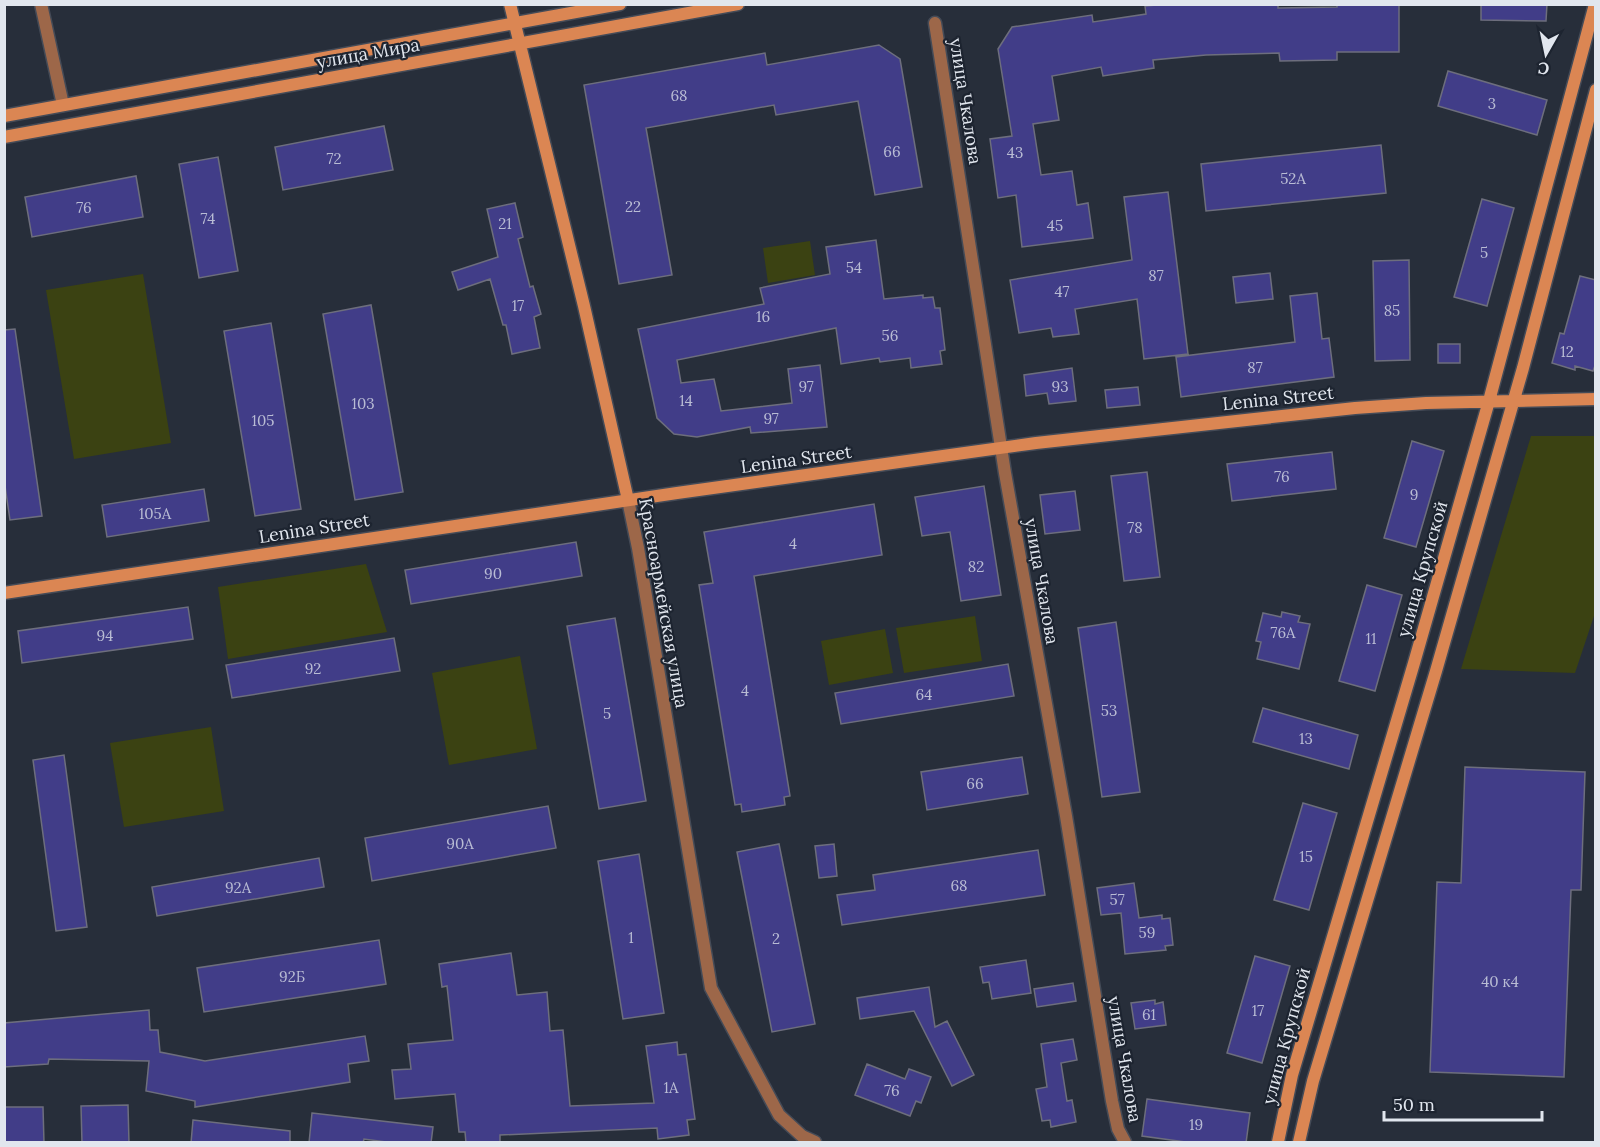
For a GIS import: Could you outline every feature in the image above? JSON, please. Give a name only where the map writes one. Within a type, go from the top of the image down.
[{"type":"main road","points":[[510,4],[514,24]]},
{"type":"main road","name":"улица Мира","points":[[4,116],[620,4]]},
{"type":"main road","name":"улица Мира","points":[[4,137],[738,4]]},
{"type":"main road","name":"улица Крупской","points":[[1278,1143],[1296,1064],[1489,400],[1595,4]]},
{"type":"main road","name":"Красноармейская улица","points":[[514,24],[586,314],[628,500]]},
{"type":"main road","name":"улица Крупской","points":[[1300,1136],[1313,1081],[1436,671],[1513,400],[1596,90]]},
{"type":"main road","points":[[63,105],[68,126]]},
{"type":"main road","name":"Lenina Street","points":[[4,593],[628,500],[1173,427],[1355,408],[1489,400],[1596,399]]},
{"type":"main road","points":[[1281,1125],[1300,1136]]},
{"type":"street","points":[[41,4],[63,105]]},
{"type":"street","name":"улица Чкалова","points":[[935,23],[1001,449],[1066,816],[1112,1101],[1118,1129],[1125,1143]]},
{"type":"street","name":"Красноармейская улица","points":[[628,500],[638,548],[708,977],[721,1009],[779,1114],[802,1136],[815,1143]]},
{"type":"green space","points":[[810,241],[815,275],[768,283],[763,248]]},
{"type":"green space","points":[[143,274],[171,443],[74,459],[46,290]]},
{"type":"green space","points":[[1531,436],[1595,436],[1595,613],[1575,673],[1461,669]]},
{"type":"green space","points":[[366,564],[387,632],[228,659],[218,587]]},
{"type":"green space","points":[[975,616],[982,661],[904,673],[896,628]]},
{"type":"green space","points":[[885,629],[893,673],[829,685],[821,641]]},
{"type":"green space","points":[[520,656],[537,749],[449,765],[432,673]]},
{"type":"green space","points":[[211,727],[224,811],[124,827],[110,743]]},
{"type":"building","points":[[1278,4],[1278,8],[1337,7],[1337,4],[1399,4],[1399,52],[1337,52],[1337,60],[1280,61],[1279,53],[1206,55],[1153,60],[1154,68],[1103,76],[1101,67],[1052,76],[1059,120],[1033,124],[1041,175],[1072,171],[1077,205],[1088,203],[1093,238],[1022,247],[1016,195],[998,198],[990,139],[1012,136],[998,49],[1012,27],[1092,15],[1093,22],[1146,14],[1145,6]]},
{"type":"building","points":[[1481,4],[1547,4],[1546,21],[1481,20]]},
{"type":"building","points":[[879,45],[900,59],[922,187],[875,195],[858,101],[776,115],[774,105],[646,128],[672,275],[619,284],[584,85],[765,53],[767,65]]},
{"type":"building","points":[[1448,71],[1547,100],[1537,135],[1438,106]]},
{"type":"building","points":[[384,126],[393,170],[283,190],[275,147]]},
{"type":"building","points":[[1381,145],[1386,193],[1206,211],[1201,164]]},
{"type":"building","points":[[218,157],[238,271],[199,278],[179,164]]},
{"type":"building","points":[[136,176],[143,217],[32,237],[25,197]]},
{"type":"building","points":[[1168,192],[1188,354],[1144,359],[1137,299],[1075,309],[1079,334],[1053,337],[1051,328],[1019,333],[1010,280],[1132,260],[1124,197]]},
{"type":"building","points":[[1482,199],[1514,208],[1487,306],[1454,297]]},
{"type":"building","points":[[515,203],[523,237],[518,239],[530,287],[533,286],[541,314],[534,317],[540,348],[512,354],[506,325],[503,325],[490,279],[458,290],[452,272],[498,257],[487,209]]},
{"type":"building","points":[[876,240],[884,299],[923,295],[923,298],[933,297],[935,308],[940,308],[945,350],[940,351],[942,364],[911,368],[910,358],[880,362],[879,358],[841,364],[836,328],[677,360],[681,383],[714,379],[721,411],[792,403],[788,369],[820,365],[827,427],[751,433],[750,427],[697,437],[674,434],[657,418],[638,329],[764,304],[760,288],[830,274],[826,247]]},
{"type":"building","points":[[1409,260],[1410,360],[1375,361],[1373,261]]},
{"type":"building","points":[[1270,273],[1273,299],[1236,303],[1233,277]]},
{"type":"building","points":[[1580,276],[1596,280],[1596,363],[1593,371],[1575,366],[1575,370],[1552,363],[1560,333],[1564,334]]},
{"type":"building","points":[[1317,293],[1322,339],[1329,338],[1334,377],[1181,397],[1176,357],[1295,342],[1290,296]]},
{"type":"building","points":[[371,305],[403,492],[355,500],[323,314]]},
{"type":"building","points":[[271,323],[301,509],[255,516],[224,331]]},
{"type":"building","points":[[15,329],[42,516],[10,520],[4,479],[4,330]]},
{"type":"building","points":[[1438,344],[1460,344],[1460,363],[1438,363]]},
{"type":"building","points":[[1072,368],[1076,401],[1049,404],[1047,393],[1026,396],[1024,375]]},
{"type":"building","points":[[1138,387],[1140,405],[1107,408],[1105,390]]},
{"type":"building","points":[[1412,441],[1444,451],[1416,547],[1384,538]]},
{"type":"building","points":[[1332,452],[1336,489],[1232,501],[1227,464]]},
{"type":"building","points":[[1147,472],[1160,577],[1124,581],[1111,476]]},
{"type":"building","points":[[984,486],[1001,595],[961,601],[950,532],[922,536],[915,497]]},
{"type":"building","points":[[204,489],[209,521],[107,537],[102,505]]},
{"type":"building","points":[[1075,491],[1080,530],[1045,534],[1040,495]]},
{"type":"building","points":[[874,504],[882,555],[754,576],[790,796],[784,797],[785,805],[742,812],[741,804],[735,805],[699,585],[713,583],[704,532]]},
{"type":"building","points":[[576,542],[582,576],[411,604],[405,570]]},
{"type":"building","points":[[1367,585],[1402,595],[1375,691],[1339,681]]},
{"type":"building","points":[[188,607],[193,639],[22,663],[18,631]]},
{"type":"building","points":[[1282,612],[1300,616],[1298,622],[1310,624],[1299,669],[1257,659],[1261,642],[1256,641],[1263,613],[1281,617]]},
{"type":"building","points":[[615,618],[646,801],[599,809],[567,626]]},
{"type":"building","points":[[1116,622],[1140,792],[1102,797],[1078,628]]},
{"type":"building","points":[[394,638],[400,671],[232,698],[226,665]]},
{"type":"building","points":[[1008,664],[1014,696],[841,724],[835,693]]},
{"type":"building","points":[[1263,708],[1358,735],[1349,769],[1253,742]]},
{"type":"building","points":[[64,755],[87,927],[56,931],[33,760]]},
{"type":"building","points":[[1022,757],[1028,794],[927,810],[921,772]]},
{"type":"building","points":[[1465,767],[1585,772],[1581,890],[1571,890],[1564,1077],[1430,1072],[1437,882],[1461,883]]},
{"type":"building","points":[[1303,803],[1337,813],[1309,910],[1274,900]]},
{"type":"building","points":[[548,806],[556,848],[372,881],[365,838]]},
{"type":"building","points":[[779,844],[815,1024],[772,1032],[737,852]]},
{"type":"building","points":[[834,844],[837,876],[819,878],[815,846]]},
{"type":"building","points":[[1038,850],[1045,895],[842,925],[837,895],[875,890],[873,875]]},
{"type":"building","points":[[639,854],[664,1013],[623,1019],[598,861]]},
{"type":"building","points":[[319,858],[324,887],[157,916],[152,887]]},
{"type":"building","points":[[1134,883],[1139,918],[1162,915],[1162,919],[1170,918],[1173,945],[1165,946],[1166,950],[1125,954],[1121,913],[1101,915],[1097,888]]},
{"type":"building","points":[[379,940],[386,984],[204,1012],[197,968]]},
{"type":"building","points":[[511,953],[517,995],[547,992],[550,1031],[563,1030],[570,1106],[654,1103],[646,1046],[677,1042],[678,1055],[686,1054],[695,1119],[687,1120],[689,1135],[658,1139],[657,1128],[500,1135],[500,1143],[466,1143],[465,1132],[459,1132],[455,1094],[395,1099],[392,1070],[411,1069],[408,1044],[453,1040],[447,986],[442,987],[439,964]]},
{"type":"building","points":[[1255,956],[1290,966],[1262,1063],[1227,1053]]},
{"type":"building","points":[[1026,960],[1031,993],[992,999],[989,982],[983,983],[980,967]]},
{"type":"building","points":[[1073,983],[1076,1001],[1037,1007],[1034,989]]},
{"type":"building","points":[[929,987],[935,1027],[947,1021],[974,1075],[952,1086],[914,1011],[860,1019],[857,998]]},
{"type":"building","points":[[1155,1000],[1155,1004],[1163,1002],[1166,1025],[1135,1029],[1131,1003]]},
{"type":"building","points":[[149,1010],[150,1030],[158,1030],[160,1052],[205,1061],[365,1036],[369,1061],[348,1064],[350,1082],[195,1107],[195,1101],[146,1091],[149,1061],[49,1059],[48,1064],[4,1067],[4,1023]]},
{"type":"building","points":[[1073,1039],[1077,1060],[1061,1063],[1067,1101],[1072,1100],[1076,1122],[1051,1127],[1050,1120],[1042,1121],[1036,1089],[1047,1087],[1041,1044]]},
{"type":"building","points":[[867,1064],[905,1079],[909,1069],[931,1077],[921,1103],[916,1101],[910,1116],[855,1095]]},
{"type":"building","points":[[1147,1099],[1250,1113],[1246,1143],[1193,1143],[1142,1136]]},
{"type":"building","points":[[128,1105],[129,1143],[82,1143],[81,1106]]},
{"type":"building","points":[[4,1107],[43,1107],[44,1143],[4,1143]]},
{"type":"building","points":[[312,1113],[433,1127],[431,1143],[394,1143],[364,1139],[363,1143],[309,1143]]},
{"type":"building","points":[[193,1120],[290,1131],[290,1143],[191,1143]]}]
